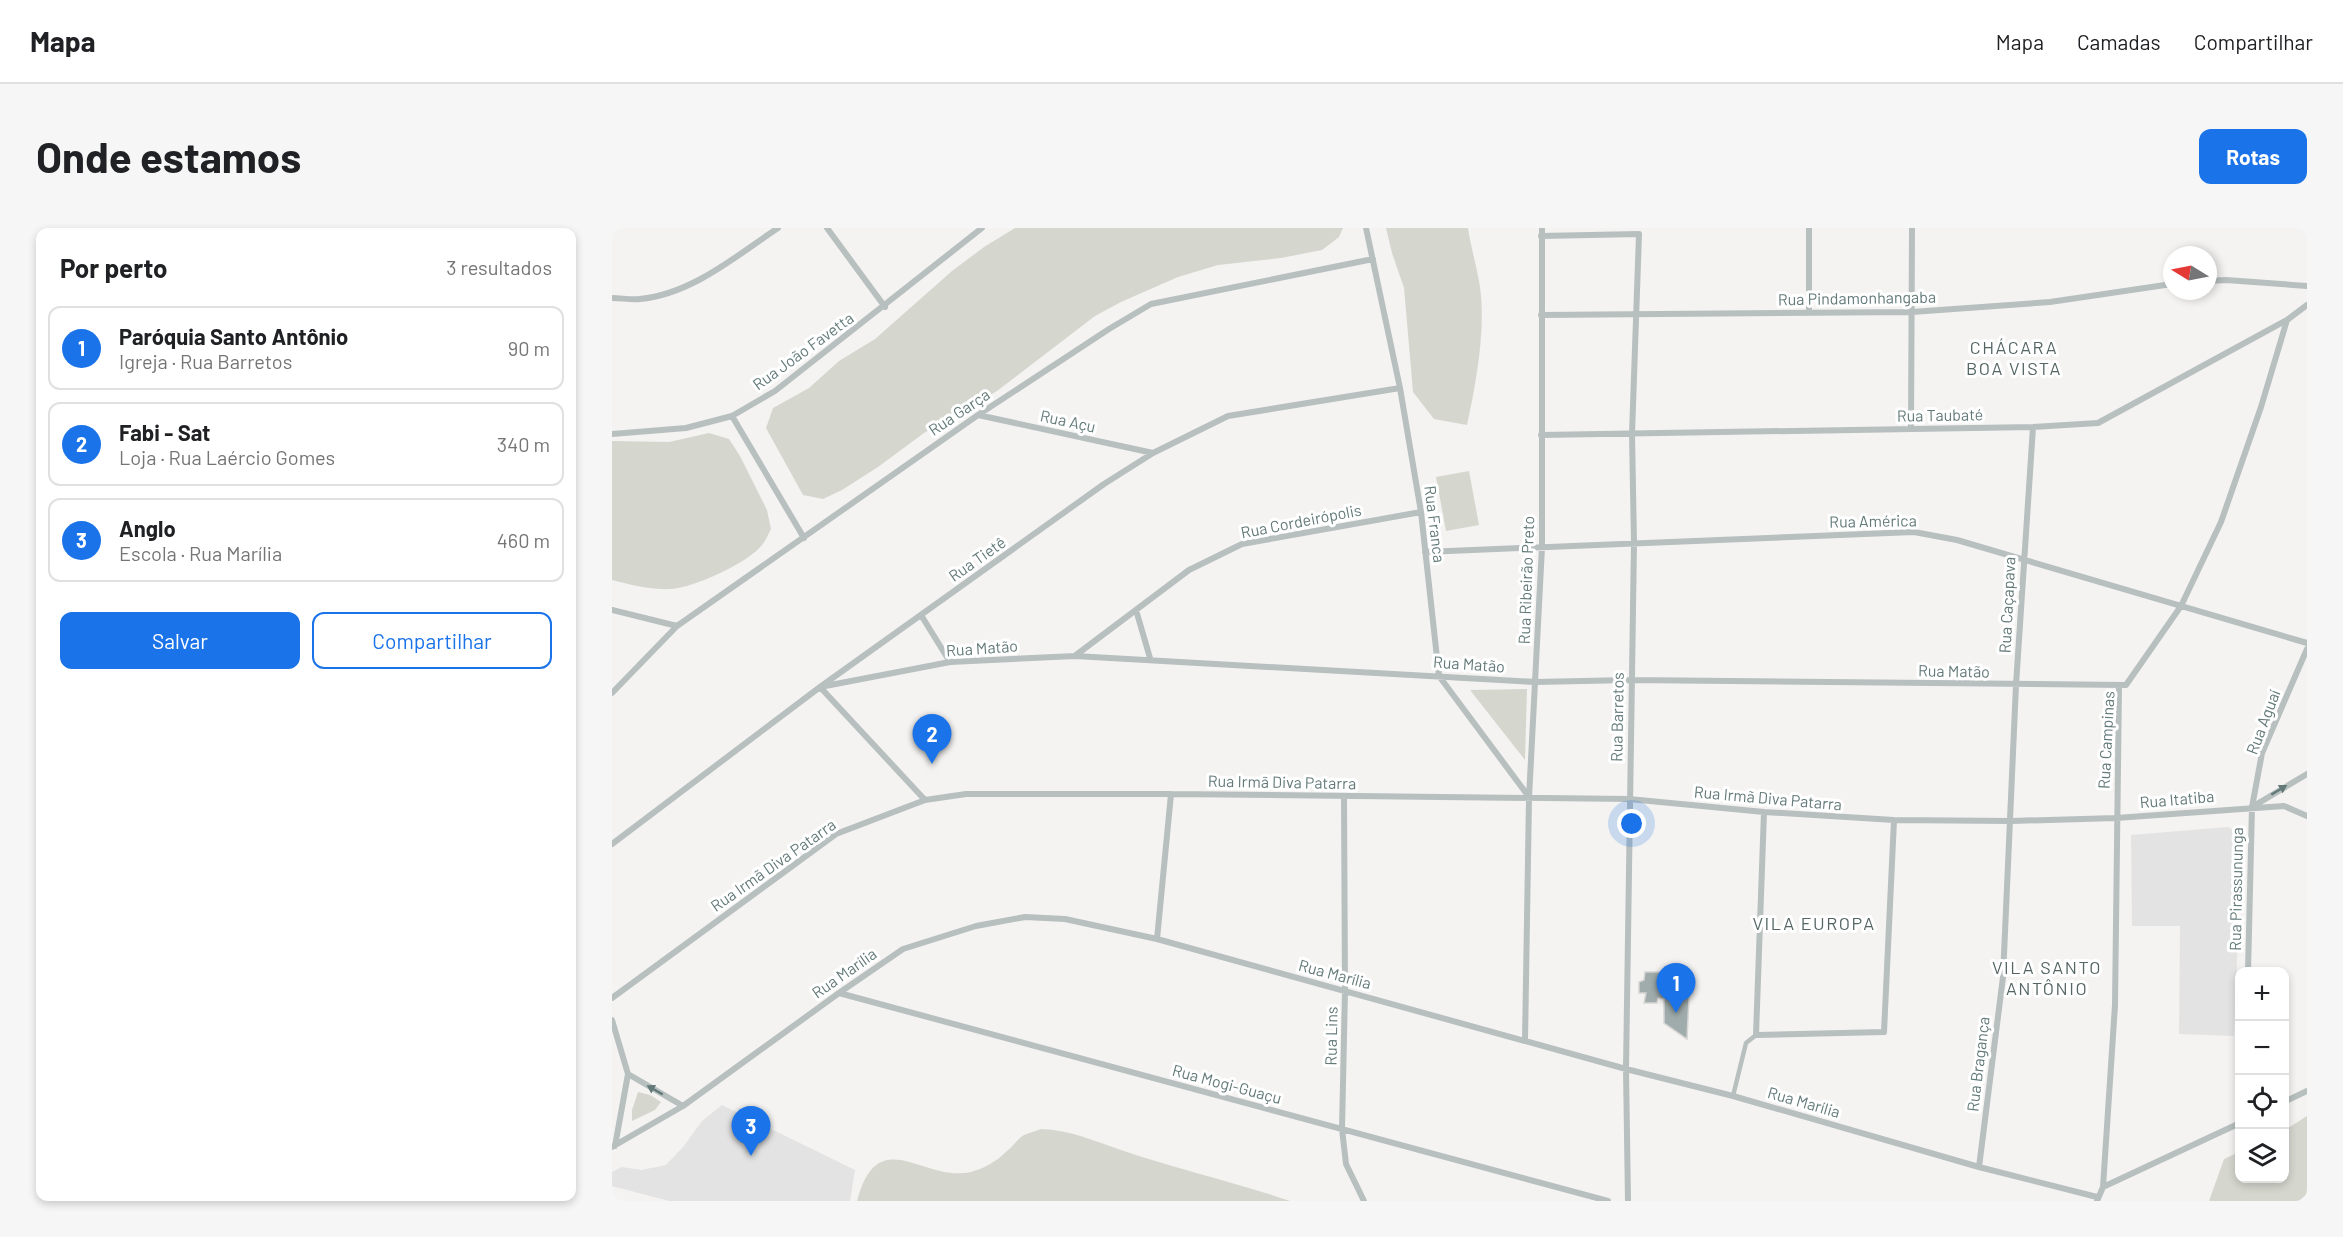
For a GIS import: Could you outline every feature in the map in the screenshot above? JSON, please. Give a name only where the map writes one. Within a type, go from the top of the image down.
[{"type":"street","points":[[612,298],[639,299],[669,293],[700,280],[778,228]]},
{"type":"street","points":[[827,228],[885,307]]},
{"type":"street","name":"Rua João Favetta","points":[[612,434],[686,428],[732,416],[776,391],[982,228]]},
{"type":"street","name":"Rua Franca","points":[[1366,228],[1400,388],[1421,512],[1439,676],[1529,798]]},
{"type":"street","name":"Rua Ribeirão Preto","points":[[1525,1041],[1529,798],[1542,547],[1542,228]]},
{"type":"street","points":[[1809,228],[1809,313]]},
{"type":"street","points":[[1911,429],[1912,228]]},
{"type":"street","name":"Rua Barretos","points":[[1541,236],[1639,234],[1632,434],[1634,543],[1630,680],[1626,1070],[1628,1201]]},
{"type":"street","name":"Rua Garça","points":[[612,693],[677,626],[978,415],[1109,328],[1151,304],[1373,259]]},
{"type":"street","points":[[2217,280],[2307,286]]},
{"type":"street","name":"Rua Pindamonhangaba","points":[[1541,315],[1912,312],[2050,302],[2163,285]]},
{"type":"street","name":"Rua Taubaté","points":[[1541,435],[2033,427],[2098,423],[2287,320],[2307,305]]},
{"type":"street","name":"Rua Campinas","points":[[2097,1199],[2103,1187],[2115,1005],[2119,685],[2126,685],[2181,606],[2221,522],[2261,407],[2287,320]]},
{"type":"street","name":"Rua Tietê","points":[[612,844],[820,687],[1104,484],[1153,453],[1228,416],[1400,388]]},
{"type":"street","name":"Rua Açu","points":[[978,415],[1153,453]]},
{"type":"street","points":[[732,416],[804,538]]},
{"type":"street","name":"Rua Caçapava","points":[[2011,821],[2016,685],[2033,427]]},
{"type":"street","name":"Rua Cordeirópolis","points":[[1075,656],[1189,570],[1242,544],[1421,512]]},
{"type":"street","name":"Rua América","points":[[1425,552],[1914,532],[1957,540],[2307,643]]},
{"type":"street","points":[[612,610],[677,626]]},
{"type":"street","points":[[1136,610],[1150,658]]},
{"type":"street","points":[[921,615],[950,662]]},
{"type":"street","name":"Rua Aguaí","points":[[2252,807],[2262,753],[2307,649]]},
{"type":"street","name":"Rua Matão","points":[[820,687],[950,662],[1075,656],[1150,658],[1535,682],[1630,680],[2119,685]]},
{"type":"street","points":[[820,687],[925,800]]},
{"type":"street","points":[[2252,807],[2307,774]]},
{"type":"street","name":"Rua Irmã Diva Patarra","points":[[612,998],[836,834],[925,800],[966,794],[1629,799],[1764,812],[1894,820],[2011,821]]},
{"type":"street","points":[[1157,939],[1171,794]]},
{"type":"street","name":"Rua Lins","points":[[1344,796],[1345,991],[1342,1129],[1346,1164],[1364,1201]]},
{"type":"street","name":"Rua Itatiba","points":[[2011,821],[2116,818],[2284,806],[2307,816]]},
{"type":"street","name":"Rua Pirassununga","points":[[2247,967],[2252,807]]},
{"type":"street","points":[[1764,812],[1756,1035],[1884,1032],[1894,820]]},
{"type":"street","name":"Rua Bragança","points":[[1979,1167],[2003,977],[2011,821]]},
{"type":"street","name":"Rua Marília","points":[[614,1147],[683,1106],[903,949],[976,926],[1025,917],[1065,919],[1157,939],[1626,1070],[1733,1096],[2097,1199]]},
{"type":"street","name":"Rua Mogi-Guaçu","points":[[839,993],[1608,1201]]},
{"type":"street","points":[[612,1020],[628,1074],[614,1147]]},
{"type":"street","points":[[628,1074],[683,1106]]},
{"type":"street","points":[[2289,1100],[2307,1091]]},
{"type":"street","points":[[2103,1187],[2235,1125]]},
{"type":"lane","points":[[1733,1096],[1746,1043],[1756,1035]]},
{"type":"shaded area","points":[[1015,228],[1343,228],[1339,237],[1322,250],[1281,258],[1218,265],[1178,277],[1121,302],[1095,316],[997,391],[924,433],[842,490],[823,499],[803,495],[766,428],[773,408],[809,388],[839,361],[875,339],[952,271]]},
{"type":"shaded area","points":[[1386,228],[1468,228],[1480,287],[1482,321],[1477,374],[1467,425],[1434,419],[1413,392],[1404,288]]},
{"type":"shaded area","points":[[709,433],[729,439],[740,456],[767,510],[771,529],[765,542],[755,552],[733,566],[707,579],[682,587],[656,589],[612,580],[612,441],[669,442]]},
{"type":"shaded area","points":[[1469,471],[1479,525],[1446,531],[1436,477]]},
{"type":"shaded area","points":[[1527,689],[1525,760],[1470,690]]},
{"type":"shaded area","points":[[2228,827],[2242,835],[2234,1036],[2179,1034],[2180,926],[2132,926],[2131,835]]},
{"type":"shaded area","points":[[638,1092],[650,1095],[661,1102],[655,1110],[632,1121],[632,1110]]},
{"type":"shaded area","points":[[722,1105],[855,1170],[850,1201],[669,1201],[612,1186],[612,1172],[622,1167],[641,1170],[666,1165],[702,1121]]},
{"type":"shaded area","points":[[2307,1116],[2307,1194],[2299,1201],[2209,1201],[2224,1159],[2235,1154],[2235,1183],[2289,1183],[2289,1127]]},
{"type":"shaded area","points":[[1041,1129],[1082,1136],[1142,1157],[1290,1201],[857,1201],[866,1177],[877,1164],[890,1160],[904,1161],[953,1173],[971,1172],[995,1161],[1024,1135]]},
{"type":"building","points":[[1645,972],[1687,972],[1689,998],[1687,1039],[1664,1023],[1664,999],[1658,998],[1657,1003],[1644,1003],[1646,993],[1639,993],[1639,982],[1644,980]]},
{"type":"place","name":"Fabi - Sat","points":[[932,764]]},
{"type":"place","name":"Paróquia Santo Antônio","points":[[1676,1013]]},
{"type":"place","name":"Anglo","points":[[751,1156]]},
{"type":"district","name":"CHÁCARA BOA VISTA","points":[[2014,358]]},
{"type":"district","name":"VILA EUROPA","points":[[1814,924]]},
{"type":"district","name":"VILA SANTO ANTÔNIO","points":[[2047,978]]}]
